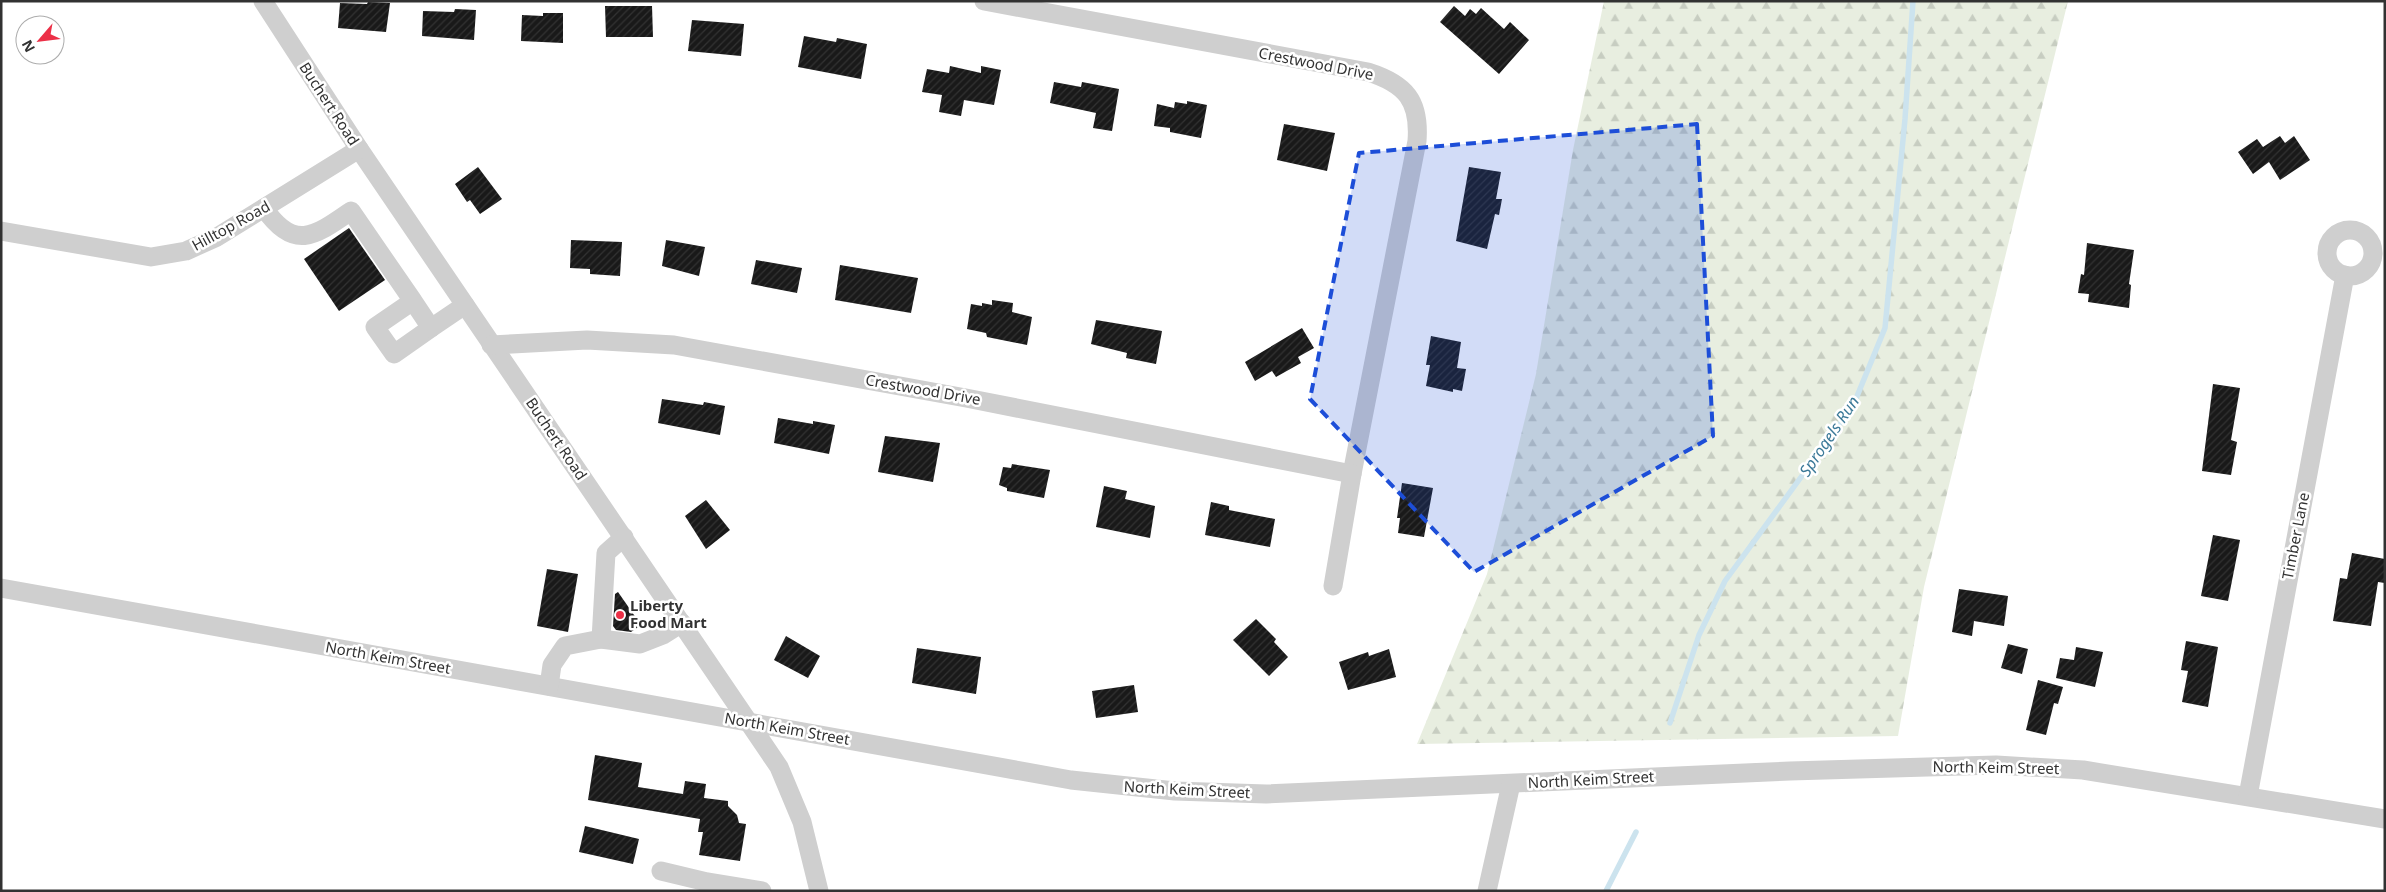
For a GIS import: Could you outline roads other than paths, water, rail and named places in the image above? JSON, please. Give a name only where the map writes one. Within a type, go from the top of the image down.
[{"type":"street","name":"Buchert Road","points":[[263,1],[359,149],[491,345],[624,537],[779,767],[794,800],[819,891]]},
{"type":"street","name":"Crestwood Drive","points":[[984,1],[1368,72],[1389,80],[1406,91],[1411,99],[1416,112],[1417,141],[1352,474],[1333,586]]},
{"type":"street","name":"Hilltop Road","points":[[1,231],[151,257],[175,254],[198,247],[359,149]]},
{"type":"street","points":[[264,208],[278,226],[286,232],[306,236],[322,230],[351,211],[431,328]]},
{"type":"street","name":"Timber Lane","points":[[2248,796],[2345,275]]},
{"type":"street","points":[[412,301],[374,327],[394,354],[465,305]]},
{"type":"street","name":"Crestwood Drive","points":[[491,345],[587,340],[674,345],[966,398],[1352,474]]},
{"type":"street","points":[[601,639],[606,553],[624,537]]},
{"type":"street","name":"North Keim Street","points":[[1,588],[1071,780],[1124,787],[1266,794],[1790,771],[1996,765],[2083,770],[2385,819]]},
{"type":"street","points":[[549,686],[552,665],[565,646],[601,639],[640,644],[663,635],[682,623]]},
{"type":"street","points":[[1487,891],[1511,784]]},
{"type":"street","points":[[661,871],[707,882],[762,891]]},
{"type":"waterway","name":"Sprogels Run","points":[[1670,723],[1699,635],[1725,581],[1853,406],[1885,328],[1905,119],[1913,1]]},
{"type":"waterway","name":"Sprogels Run","points":[[1606,891],[1636,832]]},
{"type":"place","name":"Liberty Food Mart","points":[[620,615]]}]
